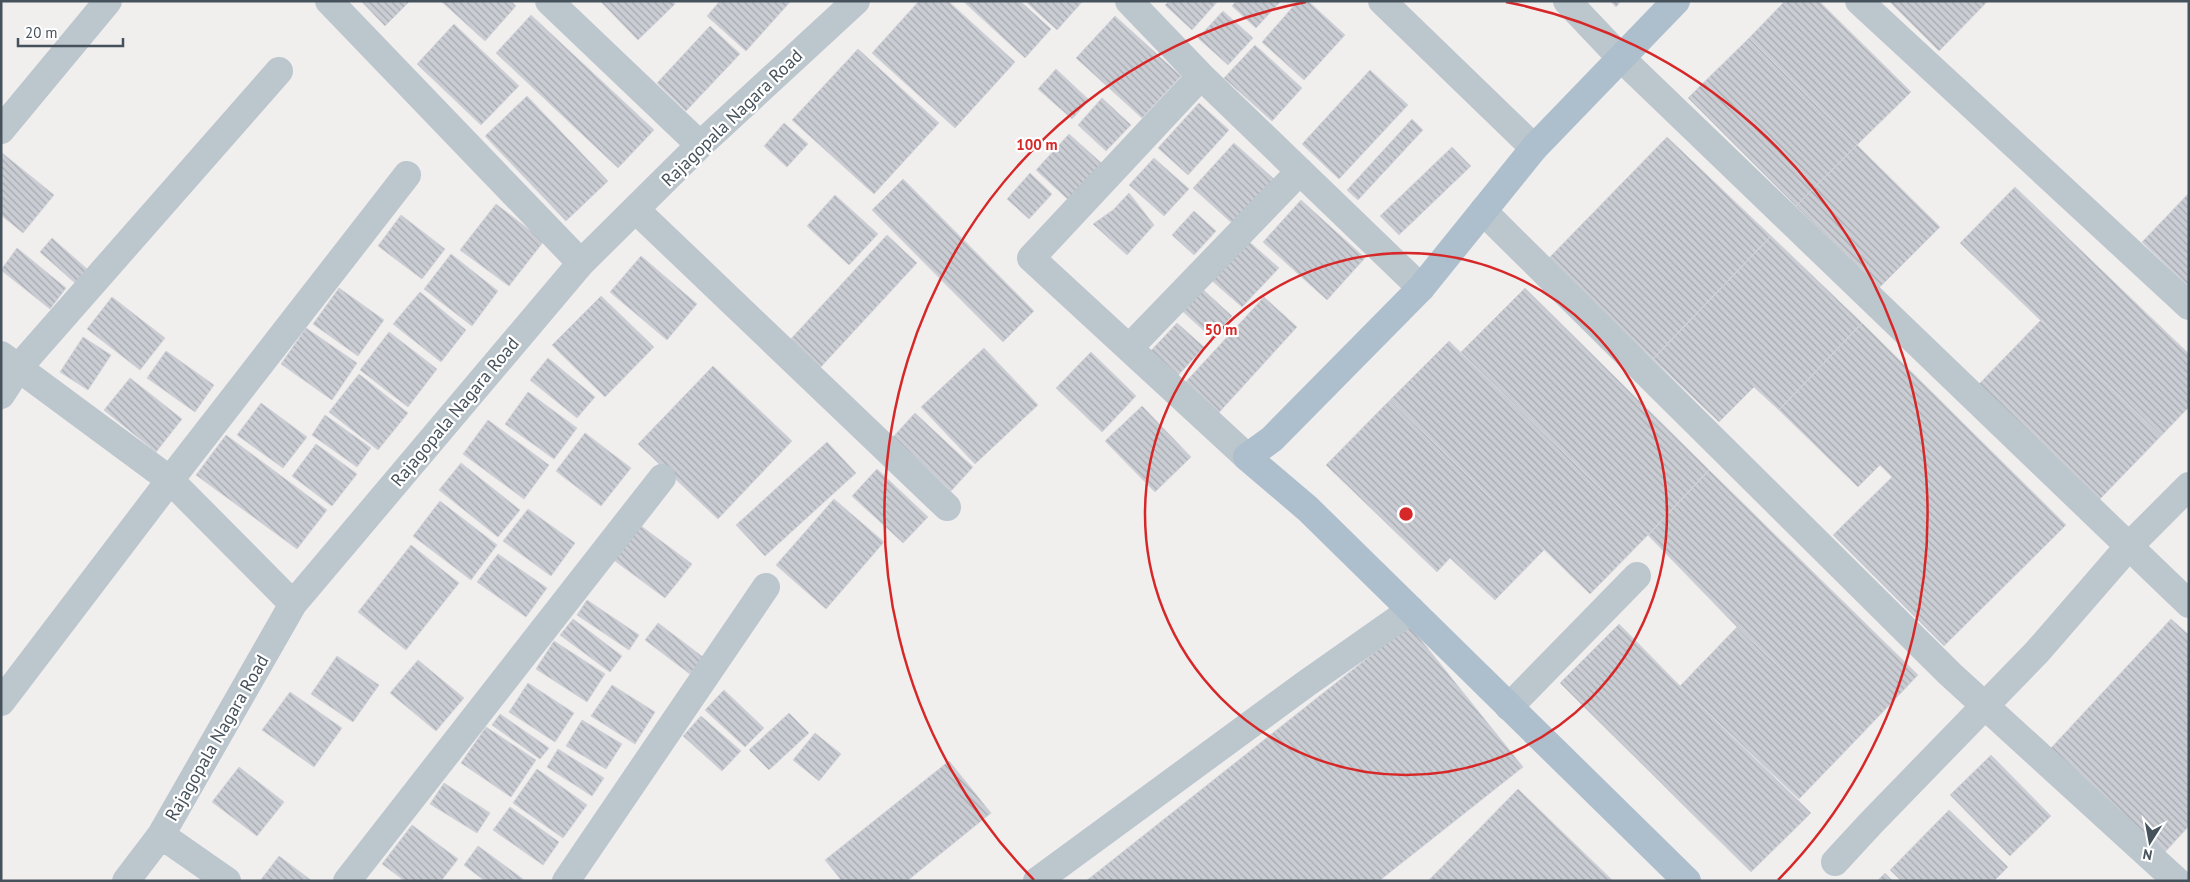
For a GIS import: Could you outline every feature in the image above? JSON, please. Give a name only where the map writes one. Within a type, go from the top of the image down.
[{"type":"main road","points":[[1676,1],[1534,148],[1421,288],[1272,439],[1247,458],[1308,509],[1687,881]]},
{"type":"street","points":[[1,130],[108,1]]},
{"type":"street","points":[[329,1],[581,263]]},
{"type":"street","points":[[549,1],[700,145]]},
{"type":"street","points":[[1129,1],[1201,76],[1421,288]]},
{"type":"street","points":[[1382,1],[1534,148]]},
{"type":"street","points":[[1567,1],[1621,58],[2189,604]]},
{"type":"street","points":[[1859,1],[2189,306]]},
{"type":"street","name":"Rajagopala Nagara Road","points":[[126,881],[161,835],[293,604],[581,263],[844,5]]},
{"type":"street","points":[[1,395],[10,361],[278,72]]},
{"type":"street","points":[[1201,76],[1031,258],[1247,458]]},
{"type":"street","points":[[1129,348],[1300,171]]},
{"type":"street","points":[[1,702],[170,480],[407,175]]},
{"type":"street","points":[[636,210],[947,507]]},
{"type":"street","points":[[1483,211],[1950,674],[2177,881]]},
{"type":"street","points":[[10,361],[170,480],[293,604]]},
{"type":"street","points":[[347,881],[662,478]]},
{"type":"street","points":[[1835,862],[2037,652],[2129,546],[2189,486]]},
{"type":"street","points":[[1509,707],[1637,576]]},
{"type":"street","points":[[566,881],[766,587]]},
{"type":"street","points":[[1037,881],[1307,683],[1411,610]]},
{"type":"street","points":[[161,835],[227,881]]},
{"type":"building","points":[[361,1],[410,1],[385,26]]},
{"type":"building","points":[[441,1],[511,1],[516,6],[485,41]]},
{"type":"building","points":[[600,1],[673,1],[675,4],[638,40]]},
{"type":"building","points":[[720,1],[791,1],[746,51],[707,16]]},
{"type":"building","points":[[919,1],[948,1],[1015,62],[955,128],[872,53]]},
{"type":"building","points":[[963,1],[1020,1],[1051,29],[1025,58]]},
{"type":"building","points":[[1025,1],[1083,1],[1057,30]]},
{"type":"building","points":[[1169,1],[1218,1],[1192,30],[1165,5]]},
{"type":"building","points":[[1236,1],[1281,1],[1256,28],[1232,6]]},
{"type":"building","points":[[1298,1],[1308,1],[1345,35],[1304,80],[1262,42]]},
{"type":"building","points":[[1610,1],[1621,1],[1616,7]]},
{"type":"building","points":[[1785,1],[1819,1],[1911,92],[1857,145],[1749,38]]},
{"type":"building","points":[[1889,1],[1988,1],[1939,51]]},
{"type":"building","points":[[1223,11],[1253,38],[1228,65],[1198,38]]},
{"type":"building","points":[[531,15],[654,130],[618,168],[496,53]]},
{"type":"building","points":[[1115,16],[1181,76],[1142,118],[1076,58]]},
{"type":"building","points":[[454,24],[519,86],[481,125],[417,64]]},
{"type":"building","points":[[710,26],[740,54],[686,111],[657,83]]},
{"type":"building","points":[[1749,38],[1857,145],[1796,206],[1688,98]]},
{"type":"building","points":[[1255,45],[1302,88],[1272,121],[1224,78]]},
{"type":"building","points":[[858,49],[939,123],[874,194],[792,120]]},
{"type":"building","points":[[1056,69],[1089,100],[1072,119],[1038,89]]},
{"type":"building","points":[[1370,70],[1408,105],[1339,179],[1302,144]]},
{"type":"building","points":[[527,96],[608,181],[566,221],[485,136]]},
{"type":"building","points":[[1102,98],[1131,125],[1106,151],[1078,125]]},
{"type":"building","points":[[1199,103],[1229,130],[1188,175],[1158,148]]},
{"type":"building","points":[[1412,119],[1423,130],[1358,200],[1347,190]]},
{"type":"building","points":[[784,123],[808,144],[787,167],[764,146]]},
{"type":"building","points":[[1069,134],[1107,168],[1074,205],[1036,170]]},
{"type":"building","points":[[1667,137],[1771,236],[1653,359],[1548,259]]},
{"type":"building","points":[[1234,143],[1274,179],[1233,224],[1193,188]]},
{"type":"building","points":[[1857,145],[1940,227],[1879,288],[1796,206]]},
{"type":"building","points":[[1452,147],[1471,166],[1399,235],[1380,216]]},
{"type":"building","points":[[1,152],[54,195],[23,233],[1,215]]},
{"type":"building","points":[[1154,158],[1189,189],[1164,216],[1129,185]]},
{"type":"building","points":[[1030,173],[1052,194],[1029,219],[1007,199]]},
{"type":"building","points":[[903,179],[1034,311],[1003,342],[872,210]]},
{"type":"building","points":[[2015,187],[2189,354],[2189,407],[2161,436],[1960,243]]},
{"type":"building","points":[[1129,193],[1154,225],[1127,255],[1093,224],[1113,210]]},
{"type":"building","points":[[2189,193],[2189,287],[2142,242]]},
{"type":"building","points":[[835,195],[878,234],[849,265],[807,226]]},
{"type":"building","points":[[1301,200],[1365,258],[1327,300],[1263,242]]},
{"type":"building","points":[[496,204],[544,241],[509,286],[460,250]]},
{"type":"building","points":[[1194,211],[1216,231],[1194,255],[1172,235]]},
{"type":"building","points":[[401,215],[445,249],[422,279],[378,246]]},
{"type":"building","points":[[887,235],[917,263],[819,369],[788,342]]},
{"type":"building","points":[[1771,236],[1862,323],[1779,410],[1754,387],[1719,422],[1653,359]]},
{"type":"building","points":[[52,238],[87,269],[75,283],[40,252]]},
{"type":"building","points":[[1246,239],[1279,268],[1242,307],[1210,279]]},
{"type":"building","points":[[17,248],[66,288],[50,309],[1,270]]},
{"type":"building","points":[[451,254],[498,291],[472,326],[424,289]]},
{"type":"building","points":[[641,256],[697,304],[667,340],[610,292]]},
{"type":"building","points":[[1198,285],[1232,316],[1212,338],[1178,307]]},
{"type":"building","points":[[339,288],[384,320],[358,356],[313,324]]},
{"type":"building","points":[[1525,288],[1709,470],[1648,535],[1461,352]]},
{"type":"building","points":[[420,292],[466,330],[441,362],[393,324]]},
{"type":"building","points":[[601,296],[654,347],[605,397],[552,345]]},
{"type":"building","points":[[112,297],[165,338],[140,370],[87,329]]},
{"type":"building","points":[[1264,297],[1297,327],[1214,418],[1181,387]]},
{"type":"building","points":[[2041,320],[2161,436],[2098,501],[1978,385]]},
{"type":"building","points":[[1177,323],[1204,347],[1173,381],[1146,356]]},
{"type":"building","points":[[1862,323],[2066,525],[1944,646],[1833,535],[1892,477],[1880,465],[1858,487],[1779,410]]},
{"type":"building","points":[[306,328],[357,363],[332,400],[281,364]]},
{"type":"building","points":[[389,332],[437,369],[408,407],[360,370]]},
{"type":"building","points":[[83,337],[111,355],[88,390],[60,372]]},
{"type":"building","points":[[1449,341],[1648,535],[1590,594],[1390,400]]},
{"type":"building","points":[[984,348],[1038,405],[975,464],[921,407]]},
{"type":"building","points":[[166,351],[214,385],[195,412],[147,378]]},
{"type":"building","points":[[1091,352],[1136,396],[1102,432],[1056,388]]},
{"type":"building","points":[[548,358],[595,397],[577,418],[530,380]]},
{"type":"building","points":[[713,366],[792,441],[718,519],[638,444]]},
{"type":"building","points":[[359,374],[408,413],[378,450],[329,412]]},
{"type":"building","points":[[130,378],[182,419],[156,452],[104,410]]},
{"type":"building","points":[[528,392],[577,428],[554,459],[505,424]]},
{"type":"building","points":[[1390,400],[1544,550],[1495,600],[1450,558],[1437,572],[1326,465]]},
{"type":"building","points":[[261,403],[307,437],[283,468],[237,435]]},
{"type":"building","points":[[1142,406],[1191,457],[1155,492],[1105,441]]},
{"type":"building","points":[[915,413],[973,467],[951,491],[893,437]]},
{"type":"building","points":[[325,415],[371,448],[357,467],[312,435]]},
{"type":"building","points":[[488,420],[549,465],[524,499],[463,454]]},
{"type":"building","points":[[585,433],[631,468],[601,506],[556,471]]},
{"type":"building","points":[[226,435],[327,510],[297,549],[196,475]]},
{"type":"building","points":[[827,442],[856,473],[765,556],[736,525]]},
{"type":"building","points":[[316,444],[357,474],[332,506],[292,476]]},
{"type":"building","points":[[461,463],[520,510],[498,537],[439,490]]},
{"type":"building","points":[[877,469],[928,517],[903,543],[852,496]]},
{"type":"building","points":[[1709,470],[1918,675],[1856,740],[1737,627],[1648,535]]},
{"type":"building","points":[[834,499],[884,542],[826,609],[776,565]]},
{"type":"building","points":[[440,501],[497,545],[471,580],[413,536]]},
{"type":"building","points":[[528,509],[575,543],[551,576],[503,541]]},
{"type":"building","points":[[637,523],[692,564],[665,598],[611,558]]},
{"type":"building","points":[[411,545],[459,583],[406,650],[358,612]]},
{"type":"building","points":[[498,554],[547,588],[526,617],[477,582]]},
{"type":"building","points":[[587,600],[639,635],[629,650],[577,615]]},
{"type":"building","points":[[573,619],[622,656],[610,672],[560,635]]},
{"type":"building","points":[[2171,619],[2189,635],[2189,826],[2165,852],[2051,748]]},
{"type":"building","points":[[658,623],[703,657],[690,674],[645,640]]},
{"type":"building","points":[[1619,624],[1811,813],[1751,872],[1560,683]]},
{"type":"building","points":[[1409,625],[1523,767],[1379,881],[1086,881]]},
{"type":"building","points":[[1737,627],[1856,740],[1799,799],[1680,686]]},
{"type":"building","points":[[554,641],[605,674],[587,702],[536,669]]},
{"type":"building","points":[[337,656],[379,685],[353,722],[311,694]]},
{"type":"building","points":[[418,660],[464,698],[436,731],[390,693]]},
{"type":"building","points":[[528,683],[574,713],[555,742],[509,712]]},
{"type":"building","points":[[612,685],[655,712],[635,744],[591,716]]},
{"type":"building","points":[[724,690],[764,728],[745,747],[705,710]]},
{"type":"building","points":[[290,692],[342,728],[314,767],[262,730]]},
{"type":"building","points":[[789,713],[809,733],[769,770],[749,750]]},
{"type":"building","points":[[500,714],[549,748],[540,759],[492,725]]},
{"type":"building","points":[[701,716],[741,751],[722,771],[683,736]]},
{"type":"building","points":[[582,720],[622,744],[606,769],[566,746]]},
{"type":"building","points":[[486,727],[536,760],[511,797],[461,763]]},
{"type":"building","points":[[815,733],[841,754],[819,781],[793,760]]},
{"type":"building","points":[[558,749],[604,778],[592,796],[547,767]]},
{"type":"building","points":[[1991,755],[2051,816],[2010,856],[1950,795]]},
{"type":"building","points":[[949,761],[991,813],[907,881],[842,881],[825,860]]},
{"type":"building","points":[[239,767],[284,802],[257,836],[212,802]]},
{"type":"building","points":[[537,769],[587,805],[563,838],[513,803]]},
{"type":"building","points":[[444,783],[490,813],[477,833],[430,804]]},
{"type":"building","points":[[1518,789],[1613,881],[1428,881]]},
{"type":"building","points":[[510,807],[559,842],[543,865],[493,830]]},
{"type":"building","points":[[1949,810],[2008,867],[1994,881],[1901,881],[1890,870]]},
{"type":"building","points":[[412,825],[458,859],[441,881],[405,881],[382,864]]},
{"type":"building","points":[[478,846],[523,879],[522,881],[485,881],[464,865]]},
{"type":"building","points":[[279,856],[312,881],[260,881]]},
{"type":"building","points":[[1885,873],[1893,881],[1877,881]]}]
